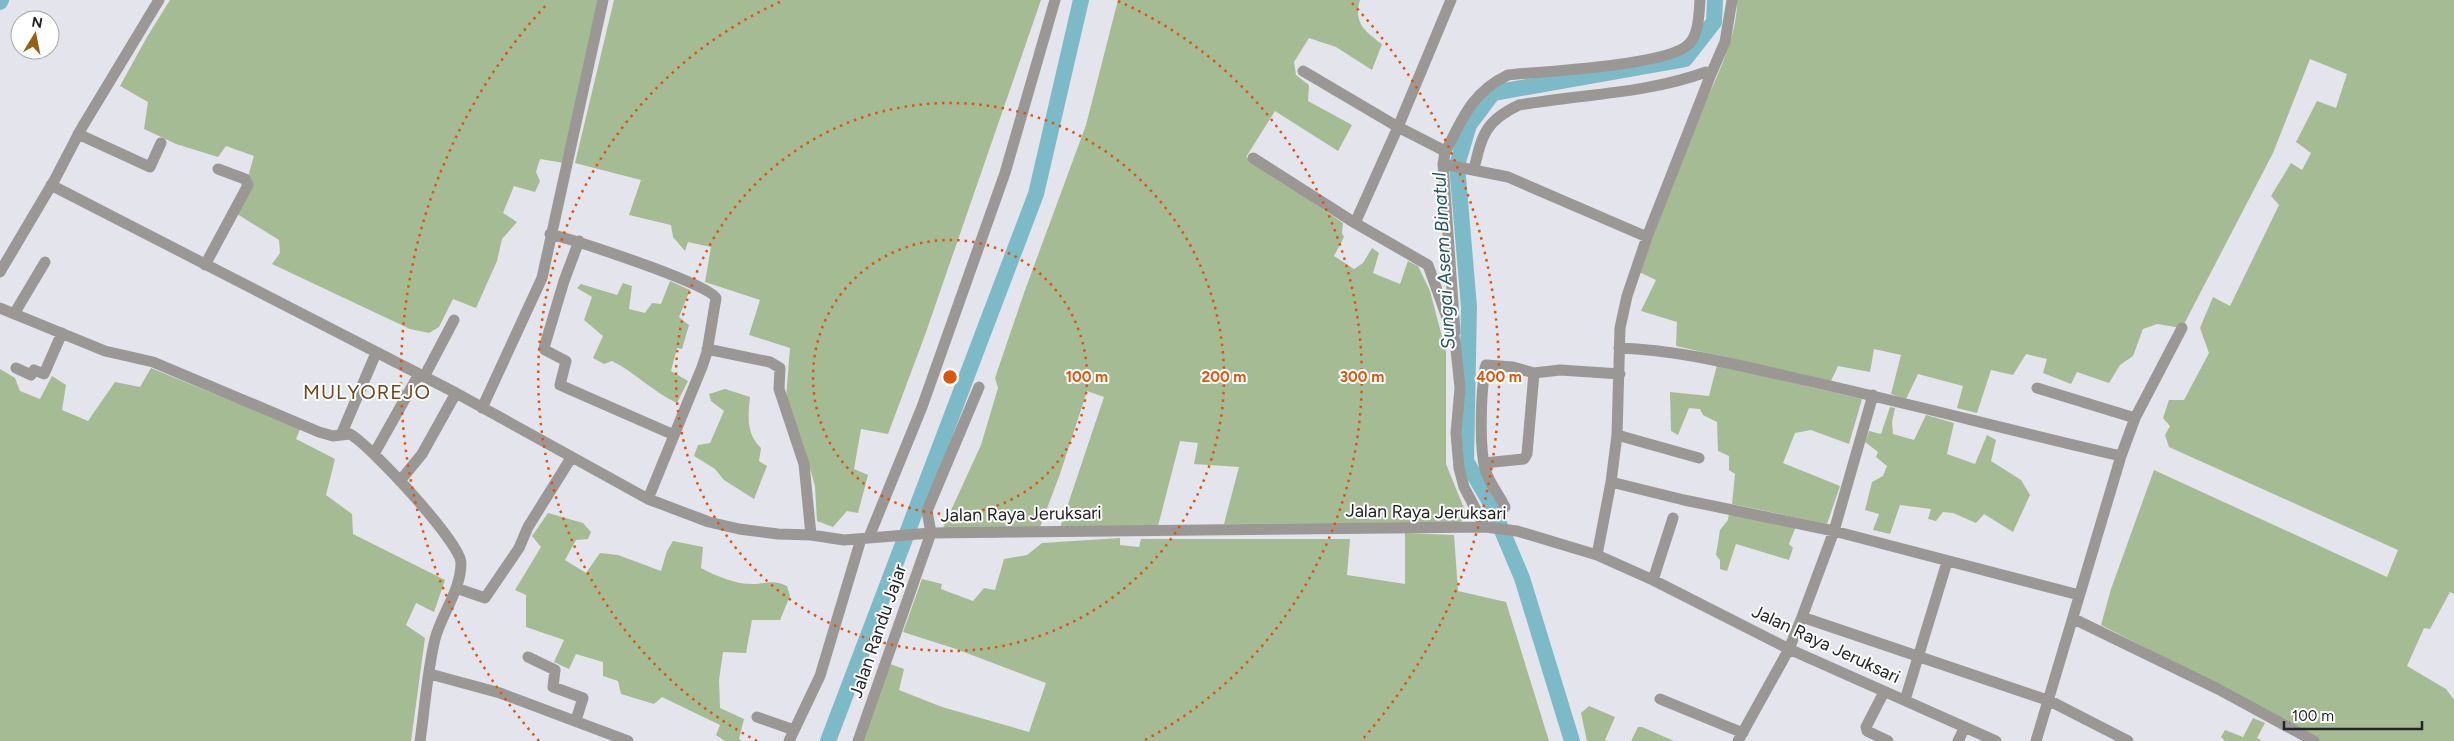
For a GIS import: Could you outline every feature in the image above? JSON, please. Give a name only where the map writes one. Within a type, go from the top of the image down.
[{"type":"street","points":[[0,272],[51,185],[78,134],[159,0]]},
{"type":"street","points":[[482,408],[542,278],[550,234],[603,0]]},
{"type":"street","points":[[789,741],[820,676],[869,537],[922,407],[1005,173],[1055,0]]},
{"type":"street","points":[[1354,223],[1398,127],[1451,0]]},
{"type":"street","points":[[1487,527],[1464,487],[1459,468],[1456,433],[1460,388],[1455,340],[1445,161],[1465,112],[1483,90],[1497,80],[1508,75],[1642,60],[1678,52],[1693,39],[1700,0]]},
{"type":"street","points":[[1597,555],[1611,482],[1617,434],[1620,328],[1627,296],[1647,237],[1725,42],[1732,0]]},
{"type":"street","points":[[1303,71],[1398,127],[1445,161],[1508,177],[1647,237]]},
{"type":"street","points":[[1473,169],[1486,128],[1506,111],[1520,105],[1622,92],[1686,79],[1706,72],[1711,74]]},
{"type":"street","points":[[78,134],[150,167],[162,143]]},
{"type":"street","points":[[1253,158],[1354,223],[1428,265],[1455,340]]},
{"type":"street","points":[[205,266],[248,185],[245,179],[218,168]]},
{"type":"street","name":"Jalan Raya Jeruksari","points":[[51,185],[205,266],[422,375],[648,499],[709,522],[739,529],[811,535],[844,540],[928,534],[1487,527],[1517,531],[1597,555],[1653,580],[1789,649],[1996,741]]},
{"type":"street","points":[[550,234],[579,241],[675,277],[714,294],[717,303],[707,349],[648,499]]},
{"type":"street","points":[[579,241],[564,281],[544,348],[566,361],[560,385],[674,435]]},
{"type":"street","points":[[14,314],[45,262]]},
{"type":"street","points":[[0,308],[105,350],[153,362],[319,432],[333,436],[353,435],[374,454],[430,515],[456,548],[461,561],[456,588],[435,640],[420,741]]},
{"type":"street","points":[[374,454],[454,320]]},
{"type":"street","points":[[2036,741],[2074,619],[2079,595],[2120,456],[2135,418],[2182,328]]},
{"type":"street","points":[[16,368],[31,375],[34,370],[44,374],[62,333]]},
{"type":"street","points":[[1619,348],[1663,351],[1715,360],[1873,395],[2008,430],[2120,456]]},
{"type":"street","points":[[707,349],[770,362],[780,368],[779,389],[804,464],[811,535]]},
{"type":"street","points":[[341,435],[376,353]]},
{"type":"street","points":[[1505,506],[1490,482],[1484,463],[1482,420],[1484,368],[1486,366],[1504,366],[1534,374],[1560,370],[1620,374]]},
{"type":"street","points":[[1484,463],[1524,459],[1527,454],[1534,374]]},
{"type":"street","points":[[928,534],[927,511],[929,503],[979,387]]},
{"type":"street","points":[[2037,388],[2135,418]]},
{"type":"street","points":[[400,481],[422,454],[456,393]]},
{"type":"street","points":[[1660,699],[1741,737],[1789,649],[1802,617],[1834,531],[1873,395]]},
{"type":"street","points":[[1617,434],[1699,458]]},
{"type":"street","points":[[456,588],[486,598],[519,548],[526,530],[572,458]]},
{"type":"street","points":[[1611,482],[1684,500],[1834,531],[2079,595]]},
{"type":"street","points":[[1653,580],[1674,518]]},
{"type":"street","name":"Jalan Randu Jajar","points":[[858,741],[928,534]]},
{"type":"street","points":[[1905,700],[1947,562]]},
{"type":"street","points":[[1802,617],[2050,700],[2128,741]]},
{"type":"street","points":[[2074,619],[2218,689],[2314,741]]},
{"type":"street","points":[[528,657],[555,670],[553,686],[582,698],[576,720]]},
{"type":"street","points":[[430,674],[500,693],[628,741]]},
{"type":"street","points":[[1884,692],[1866,727],[1875,738],[1888,741]]},
{"type":"street","points":[[757,717],[794,730]]},
{"type":"street","points":[[1958,741],[1965,727]]},
{"type":"green space","points":[[170,0],[599,0],[564,163],[540,159],[536,172],[540,181],[535,192],[514,186],[503,213],[517,222],[502,239],[497,261],[476,308],[453,299],[439,327],[429,333],[410,329],[272,264],[280,253],[279,240],[237,214],[254,156],[226,146],[218,157],[176,144],[144,129],[148,102],[120,86]]},
{"type":"green space","points":[[614,0],[1041,0],[925,335],[888,434],[861,429],[854,469],[868,475],[858,513],[847,511],[833,527],[817,521],[815,486],[803,444],[786,398],[790,348],[749,335],[760,300],[705,282],[711,247],[688,242],[685,251],[673,237],[671,225],[629,215],[641,180],[575,163]]},
{"type":"green space","points":[[1118,0],[1360,0],[1358,14],[1362,26],[1382,44],[1372,70],[1336,47],[1309,38],[1294,62],[1296,75],[1309,85],[1308,101],[1352,125],[1338,151],[1275,111],[1246,157],[1343,223],[1342,233],[1344,237],[1334,256],[1354,269],[1363,263],[1372,248],[1379,253],[1373,273],[1400,284],[1408,261],[1418,266],[1430,291],[1446,352],[1446,464],[1468,518],[1457,523],[1224,524],[1239,467],[1194,464],[1198,443],[1180,441],[1158,526],[1060,528],[1104,397],[1087,391],[1060,474],[1040,527],[942,530],[981,445],[998,388],[995,378],[1086,125]]},
{"type":"green space","points":[[1737,0],[2454,0],[2454,594],[2450,592],[2430,629],[2424,628],[2407,666],[2446,689],[2454,700],[2454,741],[2305,741],[2179,665],[2101,625],[2111,589],[2154,470],[2387,577],[2398,550],[2169,447],[2165,435],[2170,426],[2163,418],[2169,400],[2184,400],[2209,353],[2200,328],[2213,297],[2230,306],[2279,205],[2271,196],[2291,163],[2302,170],[2311,153],[2296,142],[2317,101],[2336,108],[2347,74],[2310,59],[2273,153],[2182,328],[2157,324],[2143,329],[2133,356],[2120,365],[2109,383],[2077,372],[2071,384],[2043,373],[2047,359],[2026,354],[2013,375],[1991,370],[1977,413],[1957,408],[1963,386],[1918,374],[1906,399],[1891,394],[1901,355],[1874,349],[1870,372],[1838,366],[1831,381],[1676,346],[1677,322],[1641,311],[1656,280],[1639,272],[1688,140],[1726,53],[1736,17]]},
{"type":"green space","points":[[670,281],[690,290],[679,317],[689,325],[682,349],[677,348],[671,371],[688,381],[677,403],[612,361],[604,364],[593,358],[603,336],[584,320],[592,297],[577,288],[581,284],[617,295],[623,283],[632,286],[629,309],[645,313],[652,303],[661,304]]},
{"type":"green space","points":[[1717,365],[1862,399],[1849,444],[1811,430],[1795,433],[1783,463],[1840,486],[1827,524],[1732,504],[1735,474],[1729,470],[1729,456],[1718,451],[1717,422],[1703,415],[1700,409],[1689,408],[1678,435],[1671,431],[1670,392],[1709,396]]},
{"type":"green space","points":[[151,368],[300,429],[296,439],[335,459],[326,495],[352,514],[353,534],[445,580],[434,612],[416,603],[406,625],[425,638],[411,741],[0,741],[0,369],[15,378],[20,391],[40,399],[52,376],[66,385],[62,410],[88,421],[115,382],[140,387]]},
{"type":"green space","points":[[725,389],[750,397],[750,431],[761,448],[759,461],[767,466],[754,499],[724,480],[715,469],[694,456],[698,445],[710,443],[724,411],[711,401],[709,394]]},
{"type":"green space","points":[[1890,407],[1895,408],[1892,422],[1893,434],[1914,440],[1926,415],[1954,423],[1947,454],[1975,464],[1987,435],[1996,440],[1991,461],[2021,480],[2030,495],[2013,532],[1984,514],[1976,523],[1953,513],[1943,512],[1936,521],[1928,519],[1931,509],[1900,505],[1890,534],[1873,530],[1879,514],[1865,510],[1872,482],[1883,476],[1887,466],[1876,457],[1878,452],[1865,442],[1869,431],[1881,434]]},
{"type":"green space","points":[[548,513],[583,523],[591,532],[588,539],[576,540],[565,560],[586,573],[600,553],[618,555],[661,571],[667,551],[673,541],[703,547],[701,568],[719,577],[746,584],[773,582],[787,586],[790,596],[780,620],[752,620],[746,653],[723,652],[719,680],[720,708],[744,719],[739,739],[742,741],[725,741],[716,735],[720,725],[662,697],[654,704],[621,694],[618,681],[603,676],[603,662],[576,654],[569,669],[554,662],[564,640],[526,627],[526,595],[515,590],[541,547],[532,536]]},
{"type":"green space","points":[[1729,513],[1796,526],[1789,544],[1793,548],[1789,560],[1736,544],[1727,571],[1720,569],[1720,560],[1716,555],[1720,530],[1728,520]]},
{"type":"green space","points":[[1405,533],[1454,535],[1458,591],[1506,602],[1549,741],[863,741],[890,664],[904,669],[899,690],[942,707],[1029,732],[1046,683],[956,649],[903,632],[922,579],[942,584],[941,589],[973,601],[984,588],[995,590],[1004,559],[1027,555],[1042,543],[1120,538],[1120,545],[1139,547],[1141,539],[1350,539],[1347,575],[1405,584]]},
{"type":"green space","points":[[1589,706],[1615,717],[1605,740],[1608,741],[1587,741],[1581,713]]},
{"type":"green space","points":[[2253,718],[2265,723],[2257,738],[2262,741],[2225,741],[2221,737],[2225,730],[2243,737]]},
{"type":"green space","points":[[1638,727],[1642,727],[1674,741],[1631,741]]},
{"type":"waterway","points":[[828,741],[1036,194],[1081,0]]},
{"type":"waterway","name":"Sungai Asem Binatul","points":[[1572,741],[1522,578],[1490,502],[1466,461],[1469,307],[1457,165],[1469,125],[1493,93],[1685,59],[1714,22],[1715,0]]},
{"type":"district","name":"MULYOREJO","points":[[367,392]]}]
